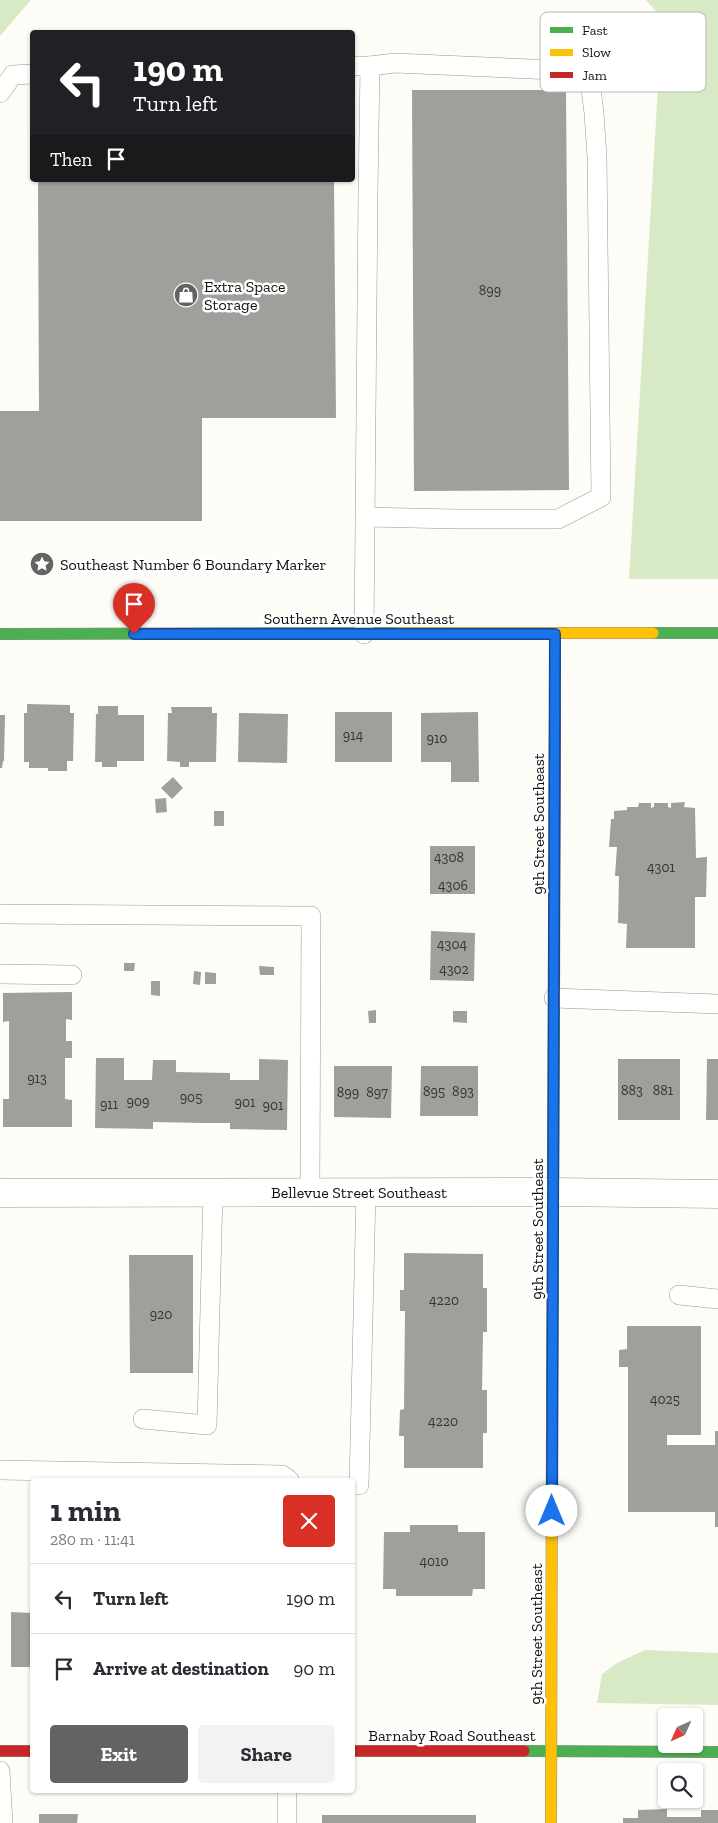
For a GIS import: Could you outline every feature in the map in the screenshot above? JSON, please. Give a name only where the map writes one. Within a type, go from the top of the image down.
[{"type":"street","name":"Southern Avenue Southeast","points":[[0,634],[718,633]]},
{"type":"street","name":"9th Street Southeast","points":[[551,1823],[555,634]]},
{"type":"street","name":"Bellevue Street Southeast","points":[[0,1193],[553,1192],[718,1194]]},
{"type":"street","points":[[0,1751],[30,1751]]},
{"type":"street","name":"Barnaby Road Southeast","points":[[355,1751],[718,1752]]},
{"type":"lane","points":[[364,634],[368,193],[361,66],[395,64],[540,70]]},
{"type":"lane","points":[[0,93],[13,75],[30,74]]},
{"type":"lane","points":[[366,516],[456,519],[558,519],[600,497],[598,157],[591,92]]},
{"type":"lane","points":[[0,914],[311,916],[310,1192]]},
{"type":"lane","points":[[0,974],[72,975]]},
{"type":"lane","points":[[554,998],[718,1004]]},
{"type":"lane","points":[[143,1419],[207,1425],[213,1192]]},
{"type":"lane","points":[[359,1486],[366,1192]]},
{"type":"lane","points":[[679,1295],[718,1298]]},
{"type":"lane","points":[[0,1470],[282,1476],[285,1478]]},
{"type":"lane","points":[[0,1771],[3,1823]]},
{"type":"lane","points":[[287,1793],[287,1823]]},
{"type":"green space","points":[[0,0],[31,0],[0,36]]},
{"type":"green space","points":[[646,0],[718,0],[718,579],[629,579],[658,92],[706,92],[706,12],[657,12]]},
{"type":"green space","points":[[645,1650],[718,1653],[718,1705],[597,1703],[602,1674],[617,1663]]},
{"type":"building","points":[[412,90],[540,90],[540,92],[566,92],[569,490],[414,491]]},
{"type":"building","name":"Extra Space Storage","points":[[38,182],[334,182],[336,418],[202,418],[202,521],[0,521],[0,411],[39,411]]},
{"type":"building","points":[[27,704],[70,705],[70,713],[74,713],[73,761],[67,761],[67,771],[29,768],[29,762],[24,762],[24,713],[27,713]]},
{"type":"building","points":[[98,706],[118,706],[118,715],[144,715],[144,761],[117,761],[117,767],[102,767],[102,762],[95,762],[96,714],[98,714]]},
{"type":"building","points":[[171,707],[212,707],[212,713],[217,713],[216,762],[189,762],[189,767],[180,767],[180,762],[167,761],[168,713],[172,713]]},
{"type":"building","points":[[335,712],[392,712],[392,762],[335,762]]},
{"type":"building","points":[[478,712],[479,782],[451,782],[451,762],[421,762],[421,713]]},
{"type":"building","points":[[239,713],[288,714],[287,763],[238,762]]},
{"type":"building","points":[[0,715],[5,715],[4,761],[2,768],[0,768]]},
{"type":"building","points":[[173,777],[183,788],[172,799],[161,788]]},
{"type":"building","points":[[166,798],[167,812],[156,813],[155,799]]},
{"type":"building","points":[[685,802],[684,807],[695,808],[696,858],[707,857],[706,897],[695,897],[695,948],[626,948],[627,924],[618,923],[619,876],[615,876],[617,847],[609,847],[611,819],[614,819],[614,811],[627,810],[627,807],[638,807],[639,803],[651,803],[651,808],[654,807],[654,803],[668,803],[668,807],[671,808],[671,803]]},
{"type":"building","points":[[214,811],[224,811],[224,826],[214,826]]},
{"type":"building","points":[[430,846],[475,846],[475,894],[430,894]]},
{"type":"building","points":[[431,931],[475,933],[474,981],[430,980]]},
{"type":"building","points":[[124,963],[135,963],[134,971],[124,971]]},
{"type":"building","points":[[259,966],[274,967],[274,975],[260,975]]},
{"type":"building","points":[[194,971],[201,972],[200,985],[193,984]]},
{"type":"building","points":[[205,972],[216,973],[216,984],[205,984]]},
{"type":"building","points":[[151,981],[160,981],[160,996],[151,995]]},
{"type":"building","points":[[72,992],[72,1020],[66,1019],[66,1041],[72,1041],[72,1058],[65,1058],[65,1099],[72,1100],[72,1127],[3,1127],[3,1099],[9,1099],[9,1021],[3,1022],[3,993]]},
{"type":"building","points":[[376,1010],[376,1023],[369,1023],[368,1011]]},
{"type":"building","points":[[453,1011],[467,1011],[467,1023],[453,1022]]},
{"type":"building","points":[[96,1058],[124,1058],[124,1080],[152,1080],[153,1060],[176,1060],[176,1072],[230,1073],[230,1080],[259,1080],[259,1059],[288,1060],[287,1130],[230,1129],[230,1123],[153,1122],[153,1129],[95,1128]]},
{"type":"building","points":[[618,1059],[680,1059],[680,1120],[618,1120]]},
{"type":"building","points":[[707,1059],[718,1059],[718,1120],[706,1120]]},
{"type":"building","points":[[334,1066],[392,1066],[391,1118],[334,1117]]},
{"type":"building","points":[[421,1066],[478,1066],[478,1116],[420,1116]]},
{"type":"building","points":[[404,1253],[483,1254],[483,1288],[487,1288],[487,1332],[483,1332],[482,1390],[487,1390],[487,1433],[483,1433],[483,1468],[404,1468],[404,1436],[399,1436],[400,1410],[404,1409],[405,1311],[400,1311],[400,1290],[404,1290]]},
{"type":"building","points":[[129,1255],[193,1255],[193,1373],[130,1373]]},
{"type":"building","points":[[627,1326],[701,1326],[701,1435],[667,1435],[667,1445],[715,1445],[715,1431],[718,1431],[718,1527],[715,1527],[715,1512],[628,1512],[628,1367],[619,1367],[619,1350],[627,1349]]},
{"type":"building","points":[[410,1525],[458,1525],[458,1532],[485,1532],[485,1589],[473,1589],[472,1596],[396,1596],[396,1589],[383,1589],[384,1532],[410,1532]]},
{"type":"building","points":[[11,1612],[30,1613],[30,1667],[11,1667]]},
{"type":"building","points":[[667,1809],[667,1817],[701,1817],[701,1810],[718,1810],[718,1823],[623,1823],[623,1818],[638,1818],[638,1810]]},
{"type":"building","points":[[39,1814],[78,1814],[77,1823],[39,1823]]},
{"type":"building","points":[[322,1815],[476,1815],[476,1823],[322,1823]]},
{"type":"traffic: fast","points":[[0,634],[396,633]]},
{"type":"traffic: fast","points":[[653,633],[718,633]]},
{"type":"traffic: fast","points":[[555,634],[555,706]]},
{"type":"traffic: fast","points":[[552,1403],[554,1011]]},
{"type":"traffic: fast","points":[[524,1751],[718,1752]]},
{"type":"traffic: slow","points":[[396,633],[653,633]]},
{"type":"traffic: slow","points":[[551,1823],[552,1403]]},
{"type":"traffic: jam","points":[[554,1011],[555,706]]},
{"type":"traffic: jam","points":[[0,1751],[30,1751]]},
{"type":"traffic: jam","points":[[355,1751],[524,1751]]},
{"type":"place","name":"Extra Space Storage","points":[[186,295]]},
{"type":"place","name":"Southeast Number 6 Boundary Marker","points":[[42,564]]},
{"type":"route","points":[[134,634],[555,634],[552,1511]]}]
